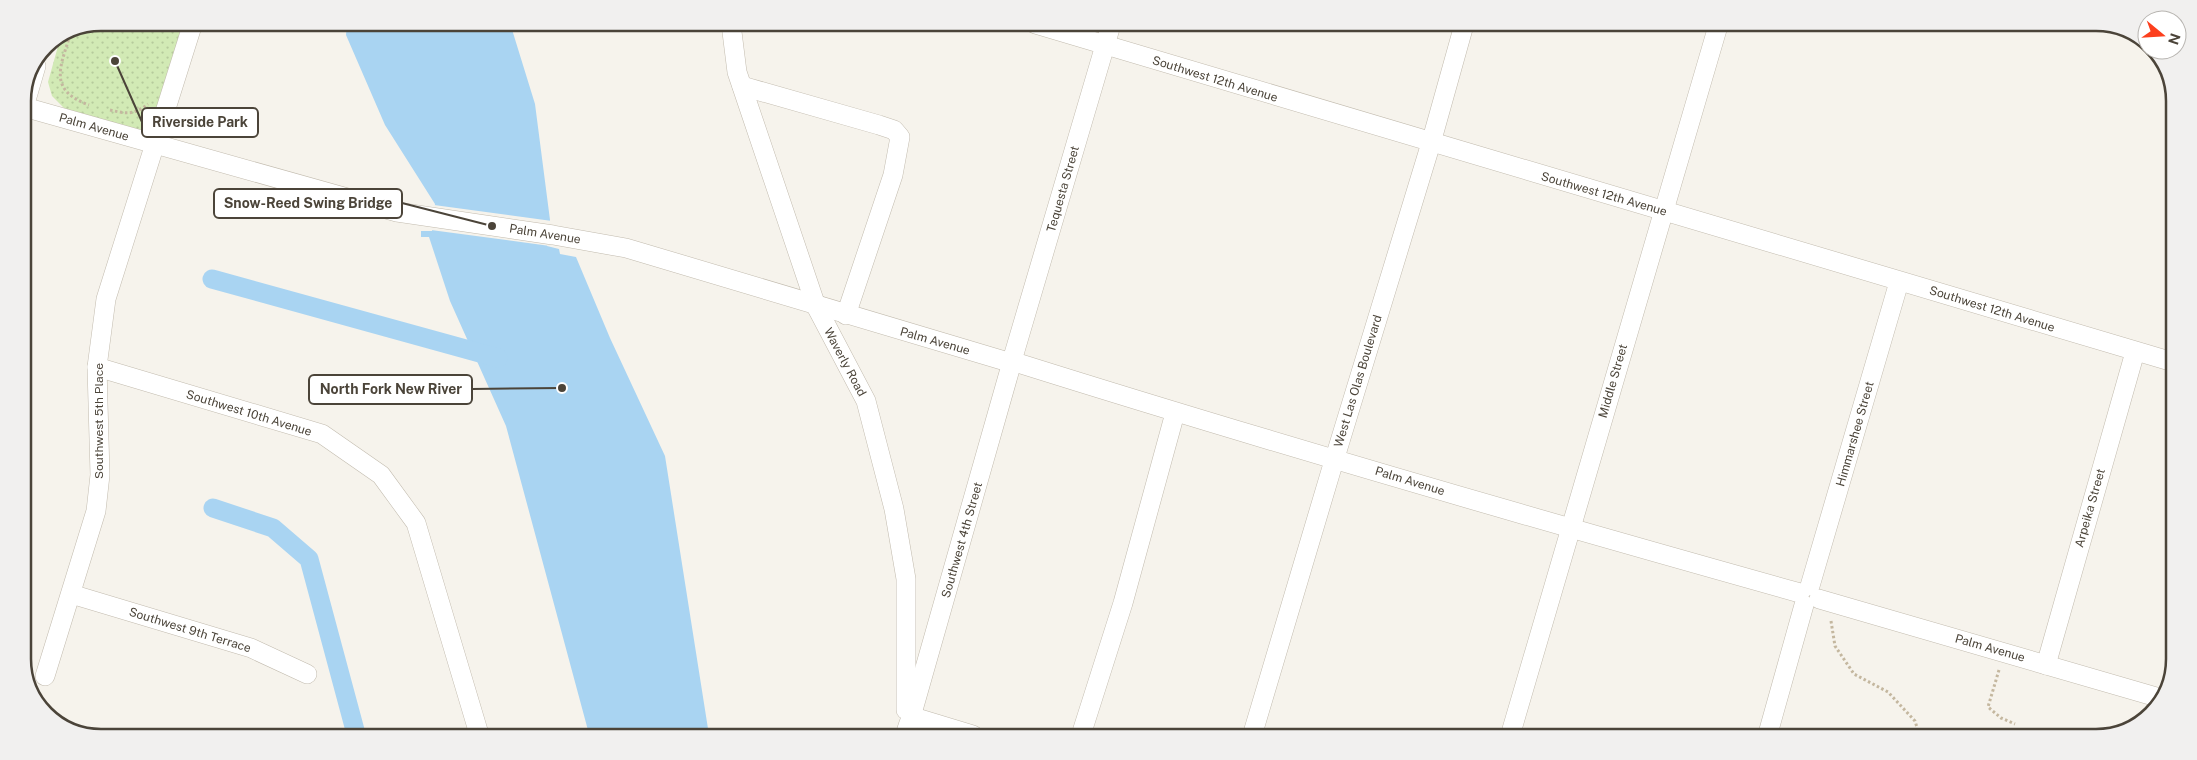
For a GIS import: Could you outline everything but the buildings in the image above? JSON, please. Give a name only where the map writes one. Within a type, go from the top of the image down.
[{"type":"street","name":"Southwest 5th Place","points":[[45,676],[96,511],[100,474],[97,367],[106,299],[191,31]]},
{"type":"street","name":"Waverly Road","points":[[732,31],[735,58],[742,86],[816,306],[866,401],[894,510],[906,579],[910,719]]},
{"type":"street","name":"Southwest 12th Avenue","points":[[1057,31],[2166,360]]},
{"type":"street","name":"Tequesta Street","points":[[1013,362],[1109,31]]},
{"type":"street","name":"West Las Olas Boulevard","points":[[1254,729],[1334,459],[1431,143],[1462,31]]},
{"type":"street","name":"Middle Street","points":[[1512,729],[1717,31]]},
{"type":"street","points":[[742,86],[879,124],[894,130],[900,137],[893,175],[846,315]]},
{"type":"street","name":"Palm Avenue","points":[[31,108],[155,145],[397,212],[553,234],[626,248],[846,315],[1013,362],[1175,413],[1570,529],[2154,696]]},
{"type":"street","name":"Himmarshee Street","points":[[1769,729],[1899,282]]},
{"type":"street","name":"Arpeika Street","points":[[2046,665],[2135,352]]},
{"type":"street","name":"Southwest 4th Street","points":[[910,719],[1013,362]]},
{"type":"street","name":"Southwest 10th Avenue","points":[[97,367],[322,434],[381,475],[416,523],[478,729]]},
{"type":"street","points":[[1083,729],[1123,603],[1175,413]]},
{"type":"street","name":"Southwest 9th Terrace","points":[[70,594],[251,648],[307,674]]},
{"type":"street","points":[[910,719],[949,729]]},
{"type":"path","points":[[69,40],[59,73],[64,87],[72,99],[90,105]]},
{"type":"path","points":[[107,110],[137,113],[150,102]]},
{"type":"path","points":[[1830,620],[1835,646],[1854,674],[1888,692],[1916,721],[1918,729]]},
{"type":"path","points":[[1999,670],[1988,707],[2001,718],[2015,724]]},
{"type":"green space","points":[[101,31],[185,31],[162,111],[150,126],[134,132],[72,116],[52,96],[48,82],[58,47],[74,37]]},
{"type":"water","points":[[346,31],[512,31],[535,104],[550,220],[547,246],[559,249],[560,254],[576,257],[610,338],[665,456],[708,729],[588,729],[506,426],[450,301],[429,237],[421,237],[421,231],[432,231],[435,204],[385,125],[346,35]]},
{"type":"pier","points":[[434,205],[552,221],[550,246],[431,230]]},
{"type":"waterway","points":[[212,279],[498,358]]},
{"type":"waterway","points":[[213,508],[273,528],[309,559],[355,729]]},
{"type":"place","name":"Riverside Park","points":[[115,61]]},
{"type":"place","name":"Snow-Reed Swing Bridge","points":[[492,226]]},
{"type":"place","name":"North Fork New River","points":[[562,388]]}]
